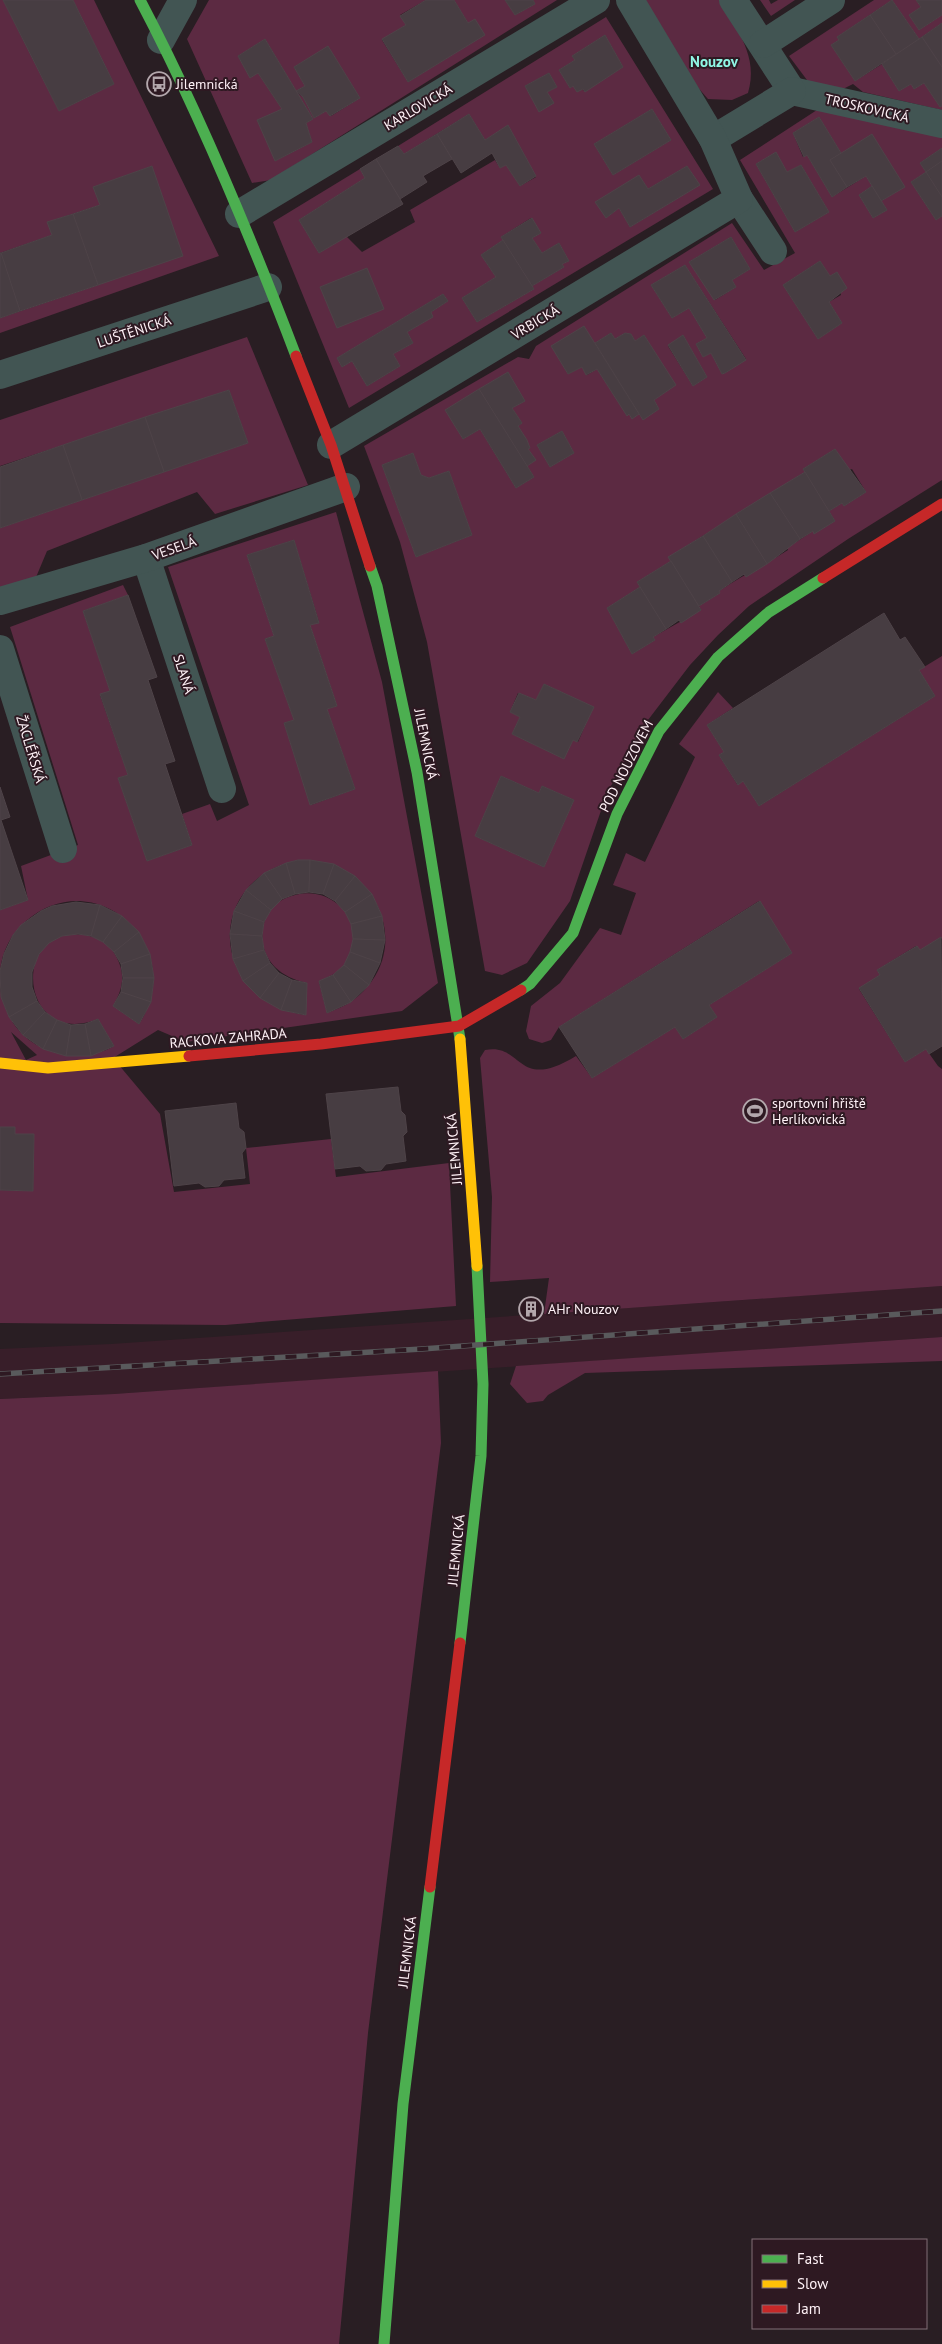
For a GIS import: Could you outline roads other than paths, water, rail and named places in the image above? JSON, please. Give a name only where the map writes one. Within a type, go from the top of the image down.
[{"type":"street","name":"JILEMNICKÁ","points":[[140,0],[161,40],[239,214],[331,445],[377,586],[415,762],[459,1026],[474,1207],[484,1384],[481,1456],[470,1562],[403,2104],[384,2344]]},
{"type":"street","points":[[161,40],[183,0]]},
{"type":"street","name":"KARLOVICKÁ","points":[[239,214],[596,0]]},
{"type":"street","points":[[630,0],[713,139],[739,199],[774,251]]},
{"type":"street","points":[[713,139],[792,91],[733,0]]},
{"type":"street","points":[[763,44],[830,0]]},
{"type":"street","name":"TROSKOVICKÁ","points":[[792,91],[942,124]]},
{"type":"street","name":"VRBICKÁ","points":[[331,445],[739,199]]},
{"type":"street","name":"LUŠTĚNICKÁ","points":[[0,375],[268,287]]},
{"type":"street","name":"VESELÁ","points":[[0,601],[146,558],[346,487]]},
{"type":"street","name":"POD NOUZOVEM","points":[[459,1026],[530,984],[573,933],[617,814],[660,731],[718,657],[769,612],[942,504]]},
{"type":"street","name":"SLANÁ","points":[[146,558],[222,789]]},
{"type":"street","name":"ŽACLÉŘSKÁ","points":[[0,649],[63,849]]},
{"type":"street","name":"RACKOVA ZAHRADA","points":[[0,1063],[48,1068],[143,1061],[321,1044],[459,1026]]},
{"type":"railway","points":[[0,1374],[422,1349],[942,1311]]},
{"type":"place","name":"Jilemnická","points":[[159,84]]},
{"type":"place","name":"sportovní hřiště Herlíkovická","points":[[755,1111]]},
{"type":"place","name":"AHr Nouzov","points":[[531,1309]]},
{"type":"district","name":"Nouzov","points":[[714,61]]}]
